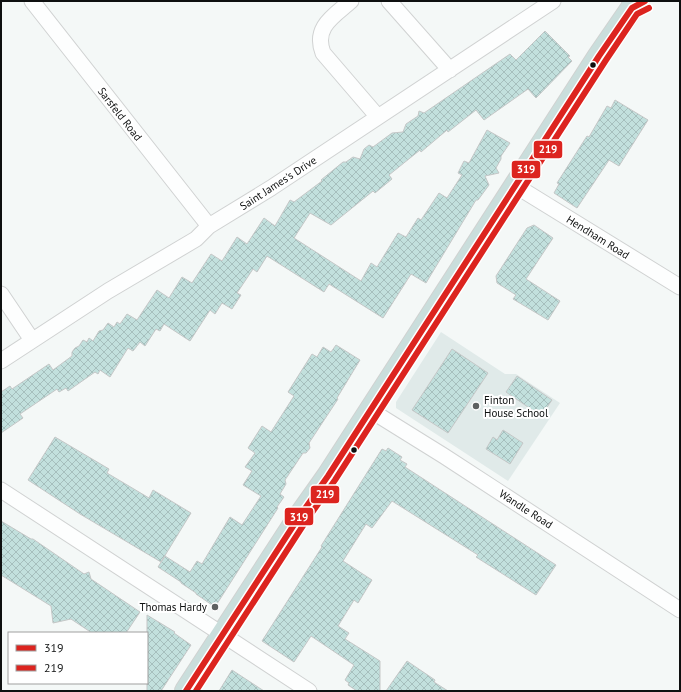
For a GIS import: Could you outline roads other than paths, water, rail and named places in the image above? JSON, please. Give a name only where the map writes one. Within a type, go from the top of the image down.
[{"type":"highway","points":[[186,691],[516,186],[599,56],[637,3]]},
{"type":"street","name":"Sarsfeld Road","points":[[32,1],[209,226]]},
{"type":"street","points":[[351,1],[324,25],[320,39],[320,46],[323,53],[378,117]]},
{"type":"street","points":[[389,1],[450,70]]},
{"type":"street","name":"Saint James's Drive","points":[[1,361],[108,291],[196,239],[209,226],[272,188],[553,1]]},
{"type":"street","name":"Hendham Road","points":[[516,186],[680,287]]},
{"type":"street","points":[[1,294],[32,340]]},
{"type":"street","name":"Wandle Road","points":[[370,410],[444,456],[680,610]]},
{"type":"street","points":[[1,490],[310,691]]},
{"type":"place","name":"Finton House School","points":[[476,406]]},
{"type":"place","name":"Thomas Hardy","points":[[215,607]]}]
